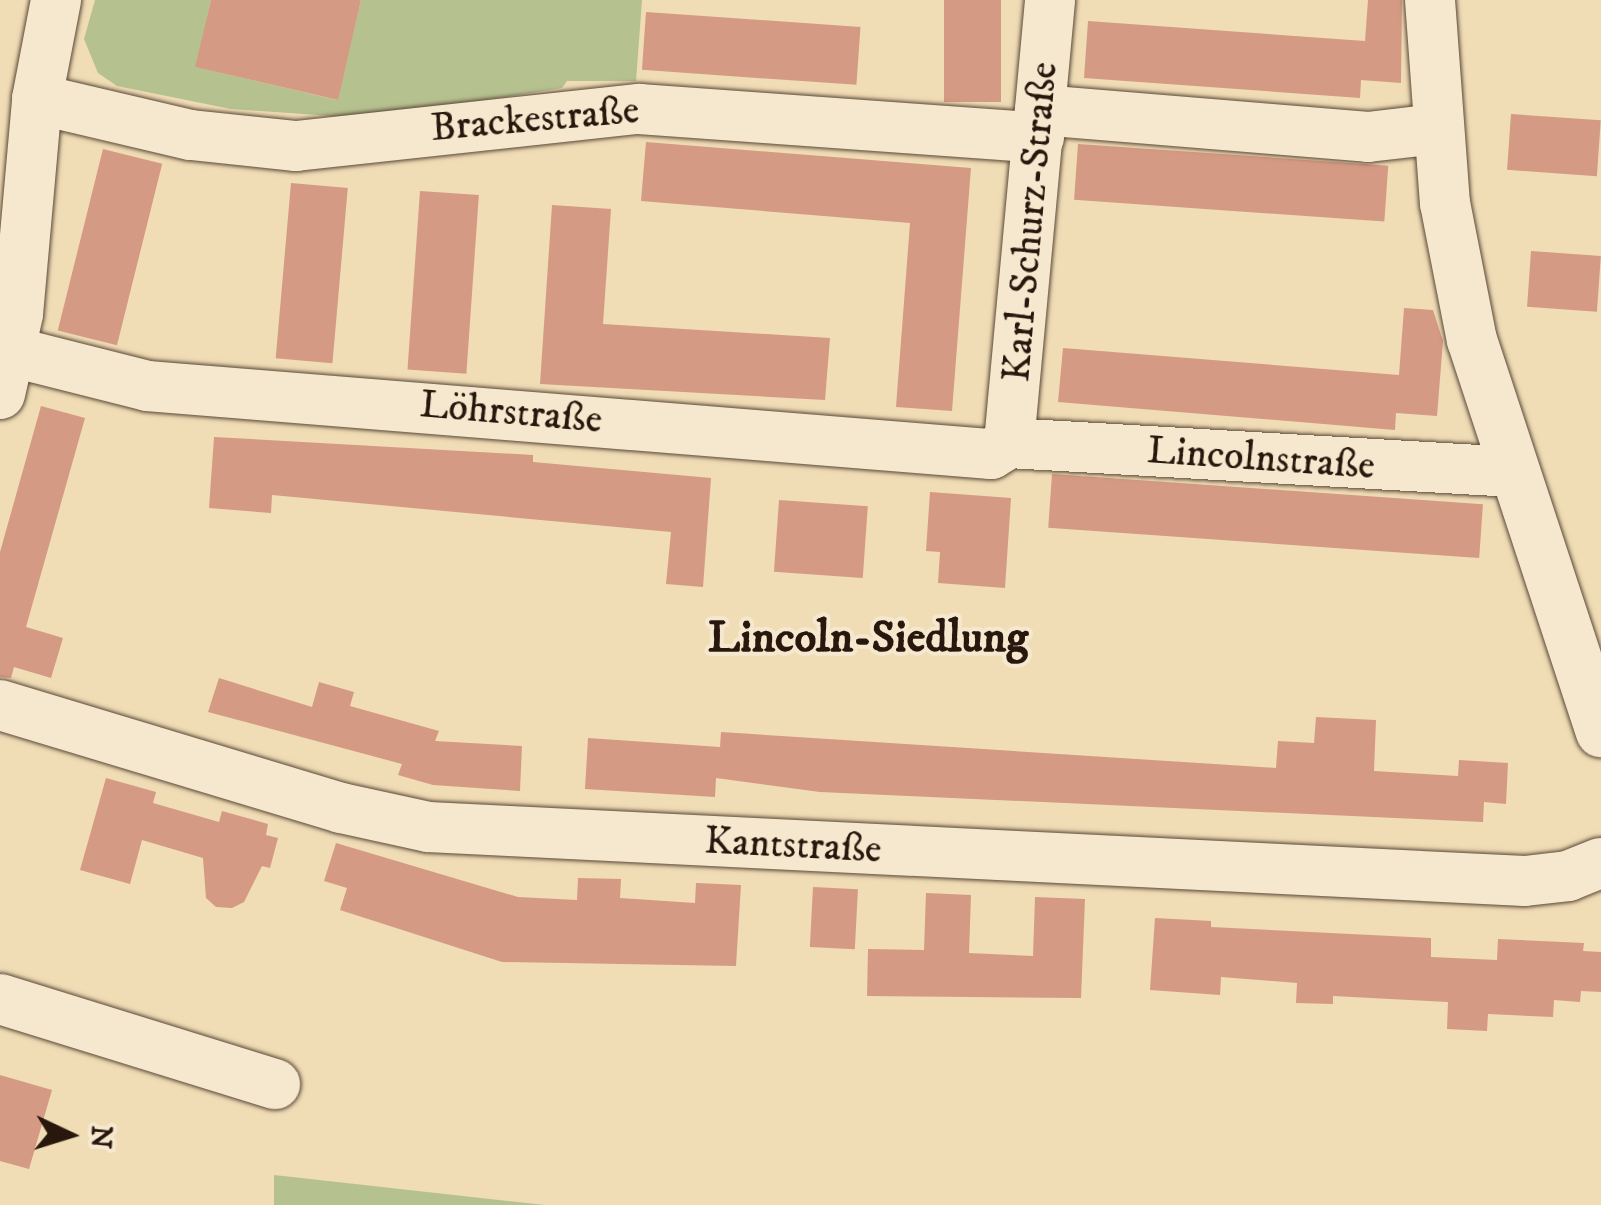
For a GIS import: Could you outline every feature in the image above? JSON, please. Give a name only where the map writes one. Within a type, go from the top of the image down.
[{"type":"street","points":[[7,373],[37,100],[56,0]]},
{"type":"street","name":"Karl-Schurz-Straße","points":[[1008,443],[1050,0]]},
{"type":"street","points":[[1430,0],[1436,129],[1468,322],[1601,732]]},
{"type":"street","name":"Brackestraße","points":[[37,100],[205,137],[296,146],[639,109],[1039,124]]},
{"type":"street","points":[[1039,124],[1368,137],[1436,129]]},
{"type":"street","name":"Löhrstraße","points":[[7,373],[992,454],[1008,443]]},
{"type":"street","name":"Lincolnstraße","points":[[1008,443],[1514,472]]},
{"type":"street","name":"Kantstraße","points":[[0,705],[356,812],[428,828],[1525,881],[1568,876],[1601,863]]},
{"type":"street","points":[[0,999],[274,1084]]},
{"type":"green space","points":[[95,0],[211,0],[196,67],[337,100],[361,0],[642,0],[636,81],[567,81],[562,88],[338,123],[332,116],[231,109],[117,86],[98,73],[84,39]]},
{"type":"green space","points":[[274,1175],[545,1205],[274,1205]]},
{"type":"building","points":[[211,0],[361,0],[338,100],[195,67]]},
{"type":"building","points":[[944,0],[1001,0],[1001,102],[944,102]]},
{"type":"building","points":[[1368,0],[1402,0],[1401,83],[1361,80],[1360,98],[1084,78],[1088,21],[1365,41]]},
{"type":"building","points":[[646,12],[860,27],[856,85],[642,70]]},
{"type":"building","points":[[1511,114],[1601,120],[1597,176],[1507,170]]},
{"type":"building","points":[[646,142],[971,168],[952,411],[896,407],[910,223],[641,201]]},
{"type":"building","points":[[1078,144],[1388,166],[1384,222],[1074,200]]},
{"type":"building","points":[[103,149],[162,164],[117,345],[58,330]]},
{"type":"building","points":[[291,183],[348,188],[332,363],[276,358]]},
{"type":"building","points":[[420,191],[479,195],[466,374],[408,370]]},
{"type":"building","points":[[552,205],[611,209],[603,324],[830,338],[825,400],[540,384]]},
{"type":"building","points":[[1531,251],[1601,256],[1597,312],[1527,307]]},
{"type":"building","points":[[1404,308],[1433,310],[1443,341],[1437,416],[1396,413],[1395,430],[1058,402],[1063,348],[1399,375]]},
{"type":"building","points":[[41,406],[85,418],[26,627],[63,638],[51,678],[14,667],[11,678],[0,677],[0,552]]},
{"type":"building","points":[[214,437],[533,455],[533,462],[711,478],[703,587],[666,584],[671,532],[272,495],[271,513],[209,508]]},
{"type":"building","points":[[1052,474],[1483,504],[1479,558],[1048,528]]},
{"type":"building","points":[[930,492],[1011,498],[1005,588],[938,583],[940,552],[926,551]]},
{"type":"building","points":[[779,500],[868,506],[863,578],[774,572]]},
{"type":"building","points":[[219,678],[312,707],[319,682],[354,692],[350,706],[439,731],[435,741],[522,746],[520,791],[433,785],[398,775],[402,764],[208,712]]},
{"type":"building","points":[[1316,717],[1376,720],[1374,771],[1458,776],[1459,760],[1508,763],[1506,804],[1484,802],[1483,822],[820,792],[716,778],[715,797],[585,789],[588,738],[720,747],[721,732],[1276,768],[1278,741],[1314,743]]},
{"type":"building","points":[[106,778],[156,792],[153,803],[219,822],[222,811],[268,824],[266,835],[278,838],[270,868],[262,866],[244,902],[232,908],[216,907],[206,898],[203,858],[142,840],[130,884],[80,870]]},
{"type":"building","points":[[336,843],[518,897],[577,900],[578,878],[621,879],[620,898],[695,903],[696,883],[741,885],[736,966],[502,962],[340,910],[347,888],[324,881]]},
{"type":"building","points":[[813,887],[858,889],[855,949],[810,947]]},
{"type":"building","points":[[926,893],[971,895],[969,953],[1033,956],[1035,897],[1085,899],[1081,998],[867,996],[868,949],[924,950]]},
{"type":"building","points":[[1155,918],[1211,921],[1211,927],[1431,938],[1431,957],[1497,960],[1498,939],[1584,943],[1583,951],[1601,952],[1601,992],[1581,991],[1580,1002],[1554,1000],[1553,1017],[1488,1014],[1487,1031],[1447,1029],[1448,1002],[1333,996],[1333,1004],[1296,1003],[1297,983],[1221,977],[1220,995],[1150,990]]},
{"type":"building","points":[[0,1075],[52,1090],[29,1169],[0,1161]]},
{"type":"district","name":"Lincoln-Siedlung","points":[[868,639]]}]
